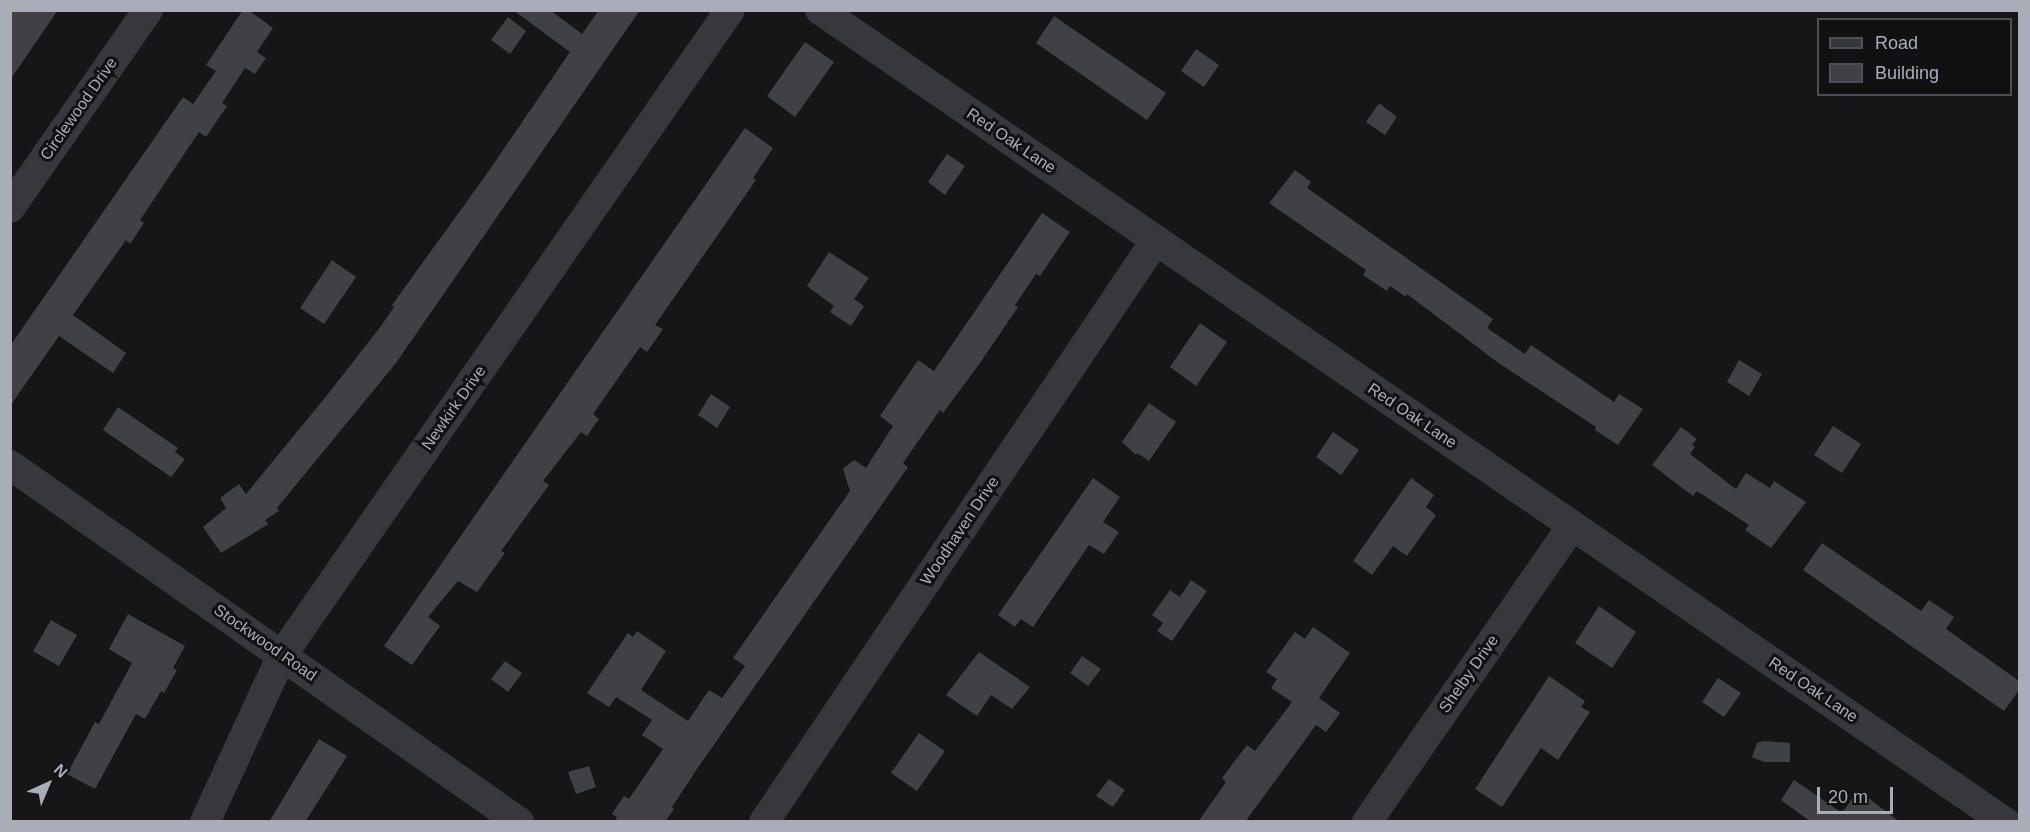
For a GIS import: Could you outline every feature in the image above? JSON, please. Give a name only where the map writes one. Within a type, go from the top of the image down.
[{"type":"street","name":"Circlewood Drive","points":[[10,208],[148,10]]},
{"type":"street","name":"Newkirk Drive","points":[[205,822],[282,655],[730,10]]},
{"type":"street","name":"Red Oak Lane","points":[[820,10],[1572,526],[1989,817]]},
{"type":"street","name":"Woodhaven Drive","points":[[764,822],[1156,240]]},
{"type":"street","name":"Stockwood Road","points":[[10,465],[519,822]]},
{"type":"street","name":"Shelby Drive","points":[[1366,822],[1572,526]]},
{"type":"building","points":[[10,10],[58,10],[10,80]]},
{"type":"building","points":[[243,10],[248,10],[273,28],[257,52],[266,58],[255,74],[245,68],[222,103],[227,106],[206,137],[199,132],[140,220],[144,223],[130,244],[126,240],[73,315],[126,353],[113,373],[59,336],[10,406],[10,346],[183,97],[193,104],[216,71],[206,65]]},
{"type":"building","points":[[513,10],[550,10],[582,34],[599,10],[640,10],[396,363],[277,508],[279,511],[265,520],[268,524],[221,553],[203,527],[226,508],[220,498],[239,484],[246,494],[328,394],[381,326],[394,307],[392,305],[486,175],[570,52]]},
{"type":"building","points":[[1054,16],[1166,93],[1147,120],[1036,43]]},
{"type":"building","points":[[508,17],[526,31],[510,54],[491,40]]},
{"type":"building","points":[[805,42],[834,62],[795,117],[767,96]]},
{"type":"building","points":[[1196,49],[1219,65],[1204,87],[1181,71]]},
{"type":"building","points":[[1379,103],[1397,117],[1385,135],[1366,122]]},
{"type":"building","points":[[745,128],[773,148],[753,178],[756,180],[655,325],[663,329],[647,352],[640,347],[593,414],[599,419],[587,436],[581,432],[543,481],[549,485],[501,551],[505,553],[477,592],[458,581],[428,617],[440,626],[412,665],[384,646]]},
{"type":"building","points":[[947,154],[965,166],[945,195],[928,182]]},
{"type":"building","points":[[1295,170],[1311,182],[1307,188],[1493,319],[1487,328],[1525,354],[1531,345],[1614,402],[1619,394],[1643,409],[1618,445],[1595,430],[1596,427],[1500,364],[1407,294],[1406,297],[1390,286],[1387,291],[1363,275],[1366,270],[1269,203]]},
{"type":"building","points":[[1042,213],[1070,232],[1040,276],[1036,274],[1015,305],[1018,307],[980,363],[943,413],[940,410],[903,463],[908,467],[697,769],[665,822],[614,822],[617,817],[612,814],[624,796],[629,799],[663,749],[642,735],[652,720],[616,697],[609,707],[587,693],[628,633],[633,637],[637,631],[666,651],[641,690],[688,721],[709,690],[722,698],[745,666],[733,658],[850,491],[843,469],[854,460],[866,468],[893,426],[880,416],[918,360],[934,371]]},
{"type":"building","points":[[829,252],[869,278],[854,299],[864,306],[851,326],[830,312],[834,306],[807,286]]},
{"type":"building","points":[[332,260],[356,277],[324,324],[300,308]]},
{"type":"building","points":[[1200,323],[1227,342],[1196,386],[1170,367]]},
{"type":"building","points":[[1739,360],[1762,374],[1749,396],[1727,382]]},
{"type":"building","points":[[711,394],[730,407],[717,428],[698,415]]},
{"type":"building","points":[[1149,403],[1176,422],[1149,461],[1137,453],[1136,455],[1122,442]]},
{"type":"building","points":[[118,407],[178,448],[175,452],[185,459],[171,477],[103,430]]},
{"type":"building","points":[[1833,426],[1861,444],[1842,473],[1814,455]]},
{"type":"building","points":[[1681,427],[1697,439],[1692,445],[1695,447],[1690,454],[1736,489],[1746,473],[1770,488],[1774,481],[1806,502],[1771,548],[1745,530],[1749,525],[1697,491],[1693,496],[1652,465]]},
{"type":"building","points":[[1333,432],[1359,450],[1341,475],[1316,457]]},
{"type":"building","points":[[1093,478],[1120,497],[1103,522],[1119,532],[1104,554],[1089,545],[1033,627],[1021,619],[1015,627],[998,615]]},
{"type":"building","points":[[1411,478],[1434,495],[1426,507],[1436,515],[1407,556],[1393,546],[1372,575],[1353,561]]},
{"type":"building","points":[[1822,543],[1921,611],[1929,600],[1954,617],[1946,629],[2019,681],[2019,690],[2004,711],[1803,570]]},
{"type":"building","points":[[1191,580],[1207,591],[1172,641],[1157,631],[1163,623],[1152,615],[1170,590],[1180,597]]},
{"type":"building","points":[[1599,606],[1636,632],[1612,668],[1575,643]]},
{"type":"building","points":[[128,614],[185,646],[173,668],[177,670],[164,693],[161,691],[145,719],[136,714],[95,789],[67,774],[95,722],[99,724],[132,663],[109,649]]},
{"type":"building","points":[[51,620],[77,635],[59,666],[33,651]]},
{"type":"building","points":[[1313,627],[1350,653],[1319,698],[1340,713],[1326,732],[1316,725],[1245,822],[1198,822],[1226,782],[1222,778],[1247,745],[1255,751],[1292,702],[1271,688],[1277,679],[1266,672],[1295,632],[1305,639]]},
{"type":"building","points":[[979,652],[1030,687],[1012,709],[991,695],[977,716],[946,695]]},
{"type":"building","points":[[1082,656],[1101,669],[1088,686],[1070,673]]},
{"type":"building","points":[[505,661],[522,673],[508,692],[491,679]]},
{"type":"building","points":[[1549,676],[1585,701],[1581,707],[1590,712],[1558,760],[1541,748],[1502,807],[1475,789]]},
{"type":"building","points":[[1718,678],[1741,693],[1724,717],[1702,702]]},
{"type":"building","points":[[919,733],[945,751],[917,791],[891,773]]},
{"type":"building","points":[[319,739],[347,756],[305,822],[269,822]]},
{"type":"building","points":[[1764,741],[1790,743],[1790,762],[1764,762],[1752,757],[1757,743]]},
{"type":"building","points":[[589,766],[596,787],[576,794],[568,772]]},
{"type":"building","points":[[1109,779],[1125,790],[1113,807],[1096,796]]},
{"type":"building","points":[[1794,780],[1842,813],[1858,790],[1900,822],[1811,822],[1781,800]]}]
